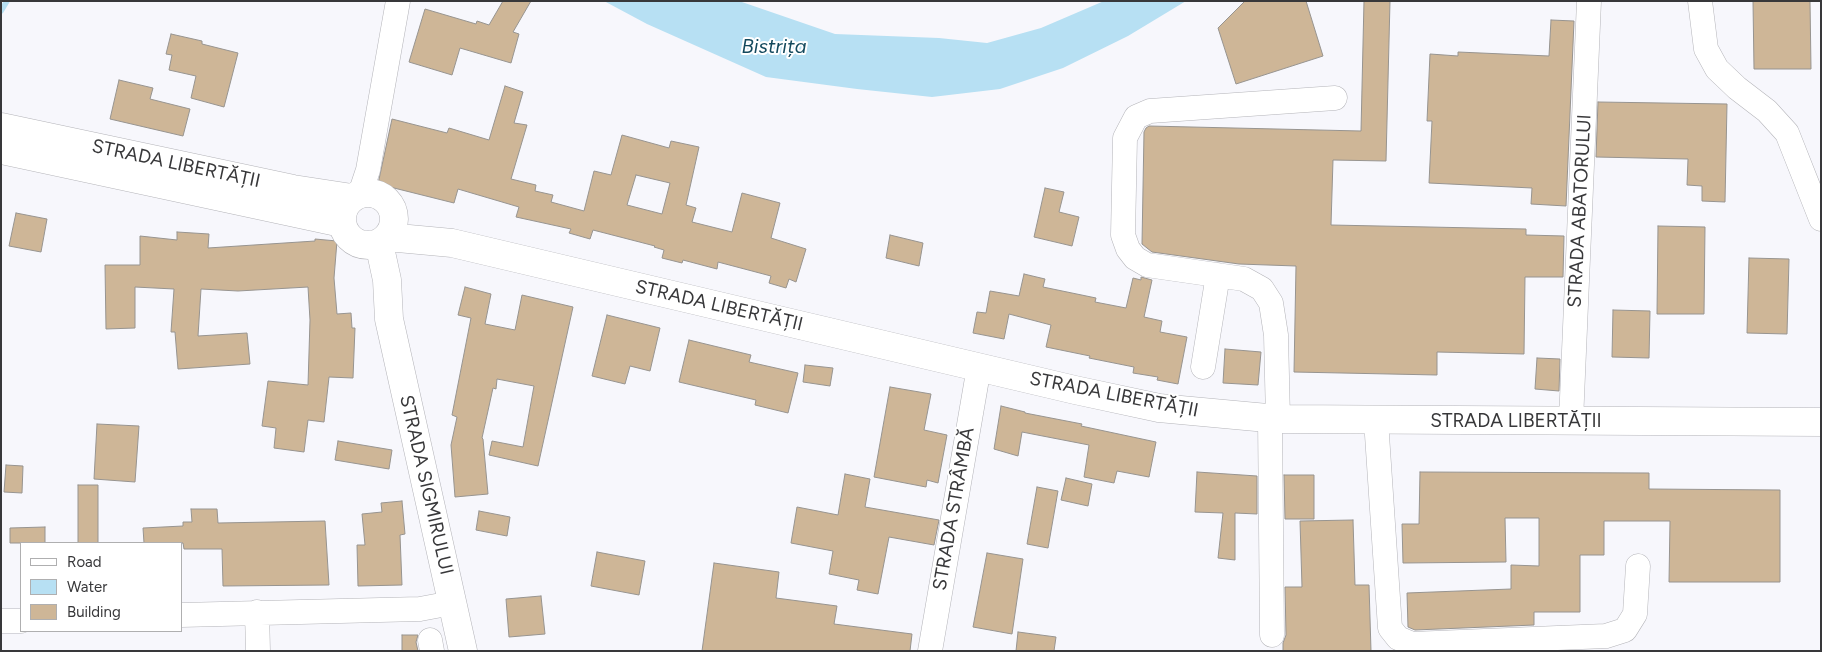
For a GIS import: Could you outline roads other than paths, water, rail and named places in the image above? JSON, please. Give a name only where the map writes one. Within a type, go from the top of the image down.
[{"type":"main road","name":"STRADA LIBERTĂȚII","points":[[1,127],[293,189],[370,193],[452,244]]},
{"type":"main road","name":"STRADA LIBERTĂȚII","points":[[1,150],[366,236],[452,244],[1159,408],[1274,419],[1821,422]]},
{"type":"main road","points":[[370,193],[394,224],[366,236],[344,209],[370,193]]},
{"type":"main road","name":"STRADA SIGMIRULUI","points":[[366,236],[389,319],[463,651]]},
{"type":"street","name":"STRADA ABATORULUI","points":[[1571,421],[1589,1]]},
{"type":"street","points":[[1700,1],[1706,49],[1717,69],[1737,88],[1767,111],[1787,132],[1821,219]]},
{"type":"street","points":[[370,193],[392,8]]},
{"type":"street","points":[[1272,635],[1276,334],[1271,303],[1262,290],[1244,279],[1147,265],[1135,258],[1128,249],[1123,235],[1125,138],[1136,117],[1150,111],[1335,98]]},
{"type":"street","points":[[1203,367],[1218,275]]},
{"type":"street","name":"STRADA STRÂMBĂ","points":[[930,651],[979,367]]},
{"type":"street","points":[[1376,420],[1390,628],[1398,638],[1412,644],[1606,636],[1625,630],[1636,614],[1638,566]]},
{"type":"street","points":[[182,615],[420,609],[454,613]]},
{"type":"street","points":[[257,612],[258,651]]},
{"type":"street","points":[[1,621],[20,620]]},
{"type":"water","name":"Bistrița","points":[[604,1],[739,1],[835,34],[939,38],[987,43],[1041,28],[1104,1],[1186,1],[1128,36],[1063,68],[1000,89],[932,97],[766,77],[647,24]]},
{"type":"waterway","points":[[1,11],[7,1]]}]
